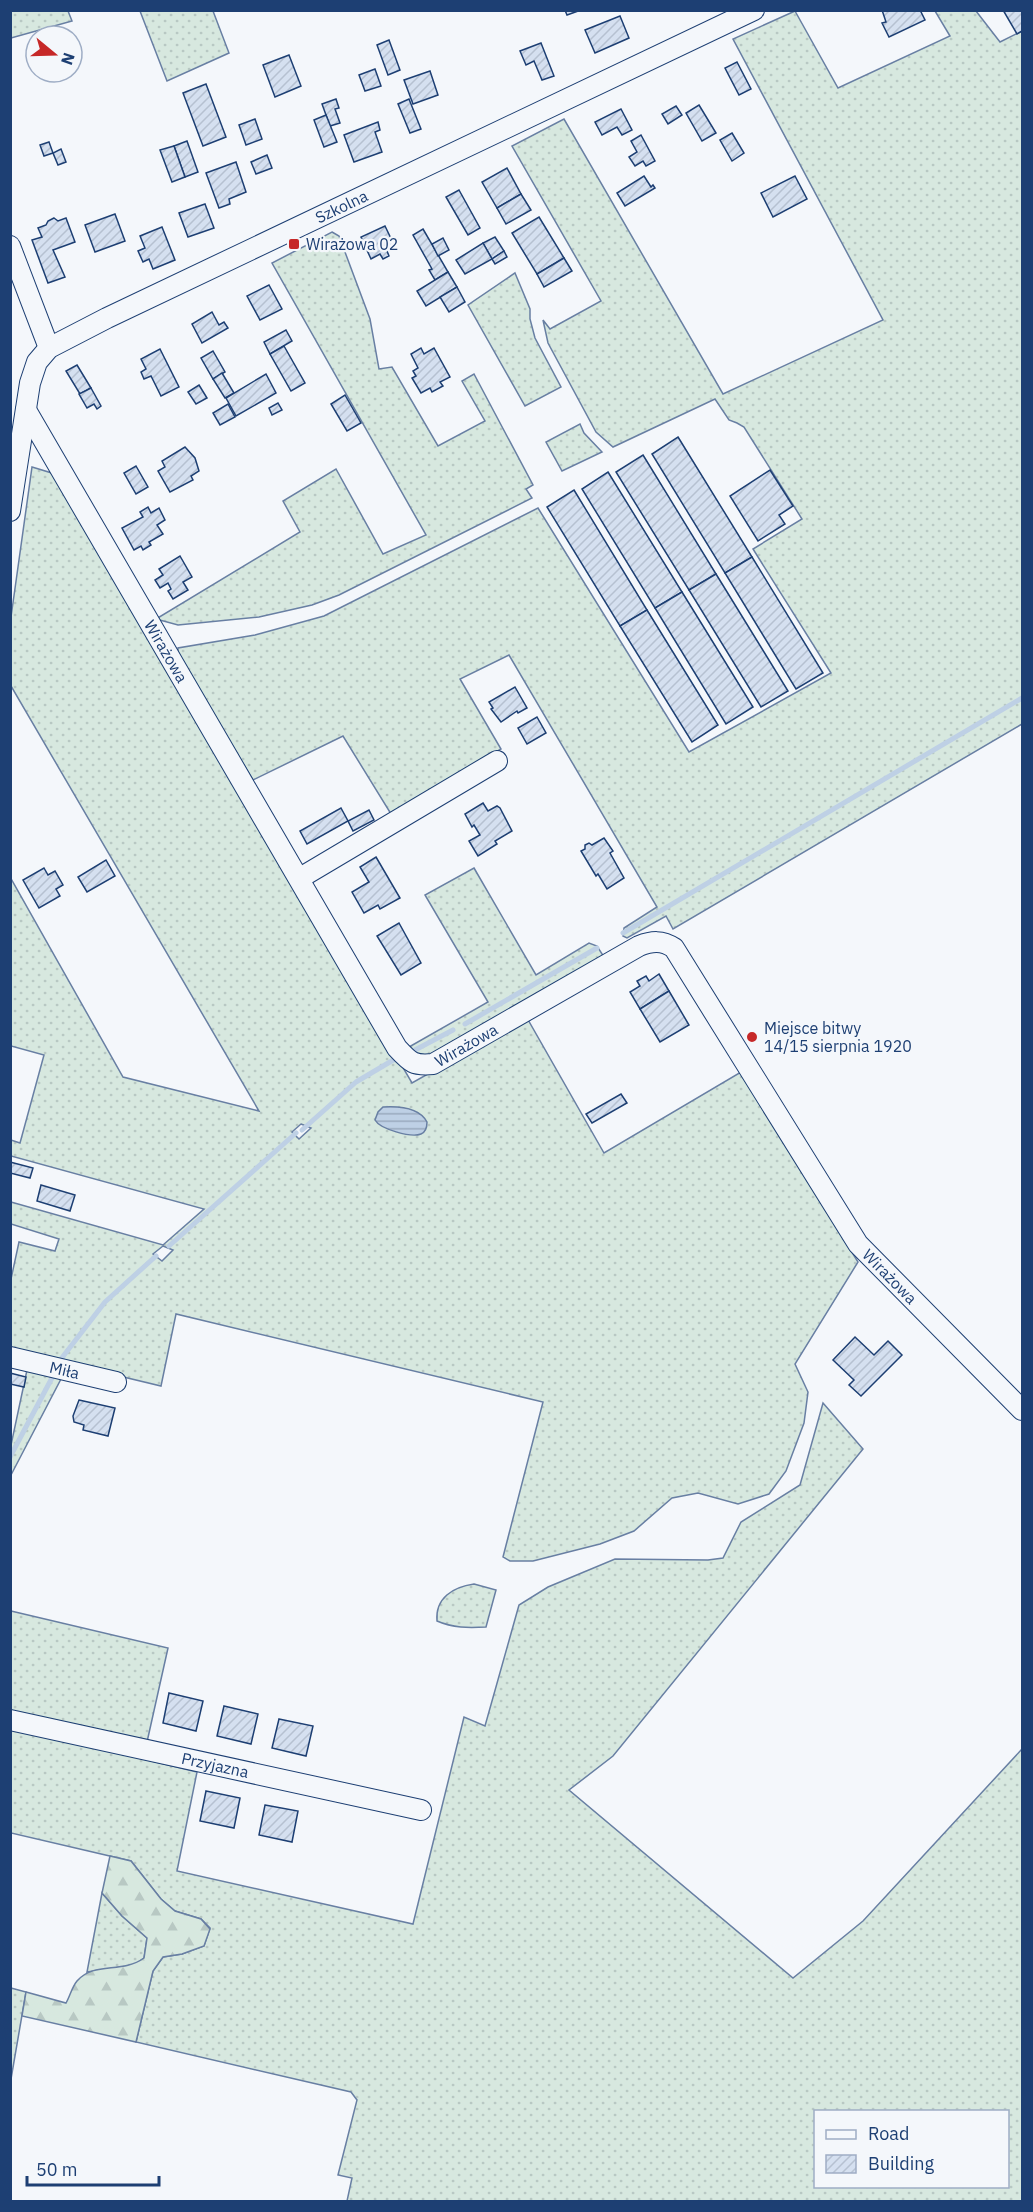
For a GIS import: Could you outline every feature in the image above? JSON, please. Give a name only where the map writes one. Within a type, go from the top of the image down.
[{"type":"street","name":"Szkolna","points":[[49,348],[754,10]]},
{"type":"street","points":[[10,246],[49,348],[37,362],[30,383],[10,511]]},
{"type":"street","name":"Wirażowa","points":[[26,410],[397,1048],[411,1063],[433,1064],[639,946],[651,941],[661,942],[674,948],[858,1244],[1023,1410]]},
{"type":"street","points":[[300,878],[497,761]]},
{"type":"street","name":"Miła","points":[[10,1357],[116,1382]]},
{"type":"street","name":"Przyjazna","points":[[10,1720],[421,1810]]},
{"type":"green space","points":[[11,10],[68,11],[72,21],[61,24],[24,24],[24,34],[11,38]]},
{"type":"green space","points":[[140,11],[213,11],[229,53],[167,81]]},
{"type":"green space","points":[[795,11],[838,88],[950,36],[935,11],[976,11],[1000,42],[1022,31],[1022,724],[673,929],[666,916],[627,938],[623,936],[624,928],[657,907],[509,655],[460,679],[501,749],[391,814],[343,736],[253,780],[178,656],[178,648],[255,635],[324,616],[538,508],[689,752],[831,673],[753,549],[802,519],[744,427],[729,420],[715,399],[613,447],[596,432],[548,343],[543,320],[550,329],[601,301],[512,146],[564,119],[723,394],[883,320],[733,39]]},
{"type":"green space","points":[[332,232],[339,236],[370,319],[379,369],[392,367],[438,446],[485,421],[462,381],[474,374],[533,485],[526,489],[532,498],[339,595],[312,605],[259,617],[178,625],[156,619],[300,532],[283,501],[336,469],[383,554],[426,535],[272,263]]},
{"type":"green space","points":[[515,273],[530,309],[535,338],[561,387],[525,406],[468,305]]},
{"type":"green space","points":[[580,424],[584,433],[602,452],[562,471],[546,442]]},
{"type":"green space","points":[[32,467],[55,474],[412,1083],[527,1018],[604,1153],[741,1072],[858,1262],[795,1364],[808,1392],[804,1423],[786,1471],[769,1494],[738,1504],[698,1493],[672,1498],[634,1531],[600,1544],[533,1561],[510,1561],[503,1557],[543,1402],[176,1314],[161,1386],[11,1350],[11,1279],[19,1242],[55,1251],[59,1239],[11,1224],[11,1202],[163,1245],[204,1209],[11,1156],[11,1140],[20,1143],[44,1055],[11,1046],[10,877],[123,1077],[259,1111],[11,686],[11,617]],"holes":[[[301,1124],[311,1128],[299,1139],[292,1132]],[[163,1246],[173,1250],[162,1261],[153,1254]]]},
{"type":"green space","points":[[474,868],[536,975],[589,943],[597,946],[604,957],[426,1057],[419,1058],[409,1047],[488,1002],[425,895]]},
{"type":"green space","points":[[27,1370],[62,1377],[11,1475],[11,1445]]},
{"type":"green space","points":[[823,1403],[863,1449],[613,1756],[569,1790],[793,1978],[863,1921],[1022,1749],[1022,2201],[347,2201],[352,2178],[338,2175],[357,2100],[351,2092],[136,2042],[153,1971],[163,1957],[182,1954],[204,1946],[210,1928],[201,1919],[175,1911],[161,1899],[131,1861],[11,1833],[11,1727],[197,1772],[177,1871],[413,1924],[464,1717],[485,1726],[519,1605],[548,1587],[615,1559],[708,1560],[723,1558],[741,1522],[800,1485]]},
{"type":"green space","points":[[474,1584],[496,1590],[486,1627],[461,1627],[437,1621],[439,1606],[447,1595],[459,1588]]},
{"type":"green space","points":[[11,1611],[168,1648],[147,1742],[11,1711]]},
{"type":"green space","points":[[110,1856],[131,1861],[161,1899],[175,1911],[201,1919],[210,1929],[204,1946],[182,1954],[163,1957],[153,1971],[136,2042],[22,2016],[26,1992],[66,2003],[75,1983],[84,1975],[100,1969],[127,1966],[144,1958],[147,1938],[122,1916],[102,1893]]},
{"type":"green space","points":[[102,1893],[122,1916],[147,1938],[144,1958],[134,1965],[87,1972]]},
{"type":"green space","points":[[11,1988],[26,1992],[11,2079]]},
{"type":"water","points":[[383,1107],[402,1107],[414,1110],[427,1122],[425,1131],[421,1134],[410,1135],[383,1127],[375,1120]]},
{"type":"building","points":[[565,10],[581,10],[567,15]]},
{"type":"building","points":[[882,10],[920,10],[925,20],[889,37],[882,23],[886,22]]},
{"type":"building","points":[[1003,10],[1022,10],[1022,31],[1017,34]]},
{"type":"building","points":[[620,16],[629,38],[595,53],[585,30]]},
{"type":"building","points":[[389,40],[400,70],[388,75],[377,45]]},
{"type":"building","points":[[541,43],[554,76],[542,80],[534,61],[526,65],[520,51]]},
{"type":"building","points":[[289,55],[301,86],[275,97],[263,65]]},
{"type":"building","points":[[737,62],[751,89],[739,95],[725,68]]},
{"type":"building","points":[[375,69],[381,86],[365,91],[359,75]]},
{"type":"building","points":[[430,71],[438,95],[413,104],[404,80]]},
{"type":"building","points":[[206,84],[226,137],[203,146],[183,93]]},
{"type":"building","points":[[336,99],[339,108],[335,109],[340,123],[330,126],[322,104]]},
{"type":"building","points":[[409,99],[421,129],[410,133],[398,104]]},
{"type":"building","points":[[699,105],[716,133],[702,141],[686,113]]},
{"type":"building","points":[[676,106],[682,115],[668,124],[662,114]]},
{"type":"building","points":[[621,109],[632,130],[622,135],[617,127],[602,135],[595,122]]},
{"type":"building","points":[[326,115],[337,142],[324,147],[314,120]]},
{"type":"building","points":[[255,119],[262,139],[246,145],[239,125]]},
{"type":"building","points":[[378,122],[380,130],[375,132],[382,152],[354,162],[344,135]]},
{"type":"building","points":[[732,133],[744,153],[732,161],[720,140]]},
{"type":"building","points":[[641,135],[655,161],[646,166],[643,161],[635,166],[629,157],[637,152],[631,141]]},
{"type":"building","points":[[187,141],[198,172],[185,177],[174,146]]},
{"type":"building","points":[[49,142],[53,153],[44,156],[40,145]]},
{"type":"building","points":[[174,146],[185,177],[172,182],[160,150]]},
{"type":"building","points":[[61,149],[66,162],[58,165],[53,153]]},
{"type":"building","points":[[267,155],[272,168],[256,174],[251,162]]},
{"type":"building","points":[[236,162],[246,192],[229,199],[230,204],[219,208],[206,173]]},
{"type":"building","points":[[507,168],[521,194],[497,208],[482,182]]},
{"type":"building","points":[[644,176],[651,187],[653,185],[655,188],[625,206],[617,193]]},
{"type":"building","points":[[795,176],[807,199],[773,217],[761,193]]},
{"type":"building","points":[[459,190],[480,228],[468,235],[446,197]]},
{"type":"building","points":[[521,194],[531,210],[506,224],[497,208]]},
{"type":"building","points":[[205,204],[214,228],[188,237],[179,213]]},
{"type":"building","points":[[115,214],[125,241],[95,252],[85,225]]},
{"type":"building","points":[[539,217],[564,258],[537,274],[512,233]]},
{"type":"building","points":[[54,218],[58,221],[66,218],[75,242],[53,250],[65,277],[48,283],[32,240],[42,237],[38,228]]},
{"type":"building","points":[[385,226],[395,247],[387,251],[389,256],[383,259],[380,254],[371,259],[361,237]]},
{"type":"building","points":[[162,227],[175,260],[153,269],[149,259],[143,262],[138,251],[145,248],[140,236]]},
{"type":"building","points":[[423,229],[448,272],[435,280],[429,270],[432,269],[413,235]]},
{"type":"building","points":[[495,237],[504,251],[492,259],[483,243]]},
{"type":"building","points":[[443,238],[449,250],[438,256],[432,244]]},
{"type":"building","points":[[483,243],[492,259],[465,274],[456,260]]},
{"type":"building","points":[[504,251],[507,257],[495,264],[492,259]]},
{"type":"building","points":[[564,258],[572,271],[544,287],[537,274]]},
{"type":"building","points":[[448,272],[457,287],[426,306],[417,291]]},
{"type":"building","points":[[269,285],[282,309],[260,320],[247,296]]},
{"type":"building","points":[[457,287],[465,302],[449,312],[440,297]]},
{"type":"building","points":[[212,312],[219,325],[224,322],[228,328],[202,343],[192,324]]},
{"type":"building","points":[[286,330],[292,341],[270,354],[264,342]]},
{"type":"building","points":[[284,346],[305,383],[291,391],[270,354]]},
{"type":"building","points":[[421,348],[424,354],[434,348],[450,377],[440,382],[443,386],[432,392],[430,388],[421,393],[412,378],[416,376],[413,371],[418,368],[411,354]]},
{"type":"building","points":[[160,349],[179,387],[161,396],[151,376],[144,379],[141,372],[146,369],[141,359]]},
{"type":"building","points":[[213,351],[225,372],[213,379],[201,358]]},
{"type":"building","points":[[77,365],[91,388],[80,394],[66,371]]},
{"type":"building","points":[[222,373],[234,393],[225,398],[213,379]]},
{"type":"building","points":[[266,374],[276,393],[236,416],[226,398]]},
{"type":"building","points":[[199,385],[207,398],[196,404],[188,392]]},
{"type":"building","points":[[91,388],[101,406],[97,409],[94,404],[87,408],[79,394]]},
{"type":"building","points":[[345,395],[361,423],[347,431],[331,404]]},
{"type":"building","points":[[278,403],[282,410],[272,415],[269,408]]},
{"type":"building","points":[[228,404],[235,417],[220,425],[213,413]]},
{"type":"building","points":[[678,437],[752,557],[725,573],[652,454]]},
{"type":"building","points":[[185,447],[195,458],[199,471],[191,476],[193,480],[170,492],[158,471],[165,467],[162,461]]},
{"type":"building","points":[[643,455],[716,574],[689,590],[616,472]]},
{"type":"building","points":[[136,466],[148,487],[136,494],[124,473]]},
{"type":"building","points":[[770,470],[793,506],[779,515],[785,524],[758,541],[730,496]]},
{"type":"building","points":[[608,472],[682,592],[655,608],[582,489]]},
{"type":"building","points":[[574,490],[647,610],[620,626],[547,507]]},
{"type":"building","points":[[148,507],[151,513],[159,508],[165,520],[157,525],[163,534],[149,542],[151,545],[143,550],[141,546],[134,550],[122,528],[143,517],[140,512]]},
{"type":"building","points":[[180,556],[192,577],[183,582],[188,590],[173,599],[168,591],[171,589],[168,583],[160,588],[155,580],[163,575],[159,569]]},
{"type":"building","points":[[752,557],[823,673],[796,689],[725,573]]},
{"type":"building","points":[[716,574],[788,691],[761,707],[689,590]]},
{"type":"building","points":[[682,592],[753,707],[726,724],[655,608]]},
{"type":"building","points":[[647,610],[718,725],[692,742],[620,626]]},
{"type":"building","points":[[515,687],[527,708],[518,713],[517,711],[501,722],[491,709],[493,708],[489,702]]},
{"type":"building","points":[[537,717],[546,733],[527,744],[518,728]]},
{"type":"building","points":[[483,803],[488,811],[497,806],[500,808],[512,831],[495,841],[497,844],[478,856],[469,841],[480,835],[474,825],[472,827],[465,814]]},
{"type":"building","points":[[341,808],[348,821],[307,844],[300,831]]},
{"type":"building","points":[[369,810],[374,820],[353,831],[348,821]]},
{"type":"building","points":[[604,838],[613,851],[610,853],[624,878],[607,889],[581,851],[585,849],[585,845],[589,843],[592,845]]},
{"type":"building","points":[[376,857],[400,898],[380,909],[378,905],[364,913],[352,892],[369,882],[360,867]]},
{"type":"building","points":[[106,860],[115,876],[87,892],[78,877]]},
{"type":"building","points":[[44,868],[48,875],[55,871],[63,885],[56,889],[60,896],[39,908],[23,880]]},
{"type":"building","points":[[399,923],[421,963],[401,975],[377,936]]},
{"type":"building","points":[[659,974],[669,991],[640,1009],[630,992],[640,986],[637,981],[646,976],[649,981]]},
{"type":"building","points":[[669,991],[689,1025],[660,1042],[640,1009]]},
{"type":"building","points":[[621,1094],[627,1103],[592,1123],[586,1114]]},
{"type":"building","points":[[10,1162],[33,1168],[30,1178],[10,1173]]},
{"type":"building","points":[[41,1185],[75,1195],[70,1211],[37,1201]]},
{"type":"building","points":[[855,1337],[874,1355],[888,1341],[902,1355],[861,1396],[849,1385],[854,1380],[833,1360]]},
{"type":"building","points":[[10,1373],[26,1377],[24,1387],[10,1384]]},
{"type":"building","points":[[79,1400],[115,1408],[108,1436],[83,1430],[84,1425],[74,1422],[73,1416]]},
{"type":"building","points":[[169,1693],[203,1701],[196,1731],[163,1723]]},
{"type":"building","points":[[224,1706],[258,1714],[251,1744],[217,1736]]},
{"type":"building","points":[[279,1719],[313,1726],[306,1756],[272,1748]]},
{"type":"building","points":[[206,1791],[240,1798],[234,1828],[200,1821]]},
{"type":"building","points":[[265,1805],[298,1811],[292,1842],[259,1835]]},
{"type":"waterway","points":[[623,933],[1022,698]]},
{"type":"waterway","points":[[465,1024],[597,948]]},
{"type":"waterway","points":[[413,1051],[453,1030]]},
{"type":"waterway","points":[[302,1130],[356,1082],[395,1059]]},
{"type":"waterway","points":[[169,1246],[296,1133]]},
{"type":"waterway","points":[[61,1359],[105,1302],[156,1256]]},
{"type":"waterway","points":[[10,1457],[53,1376]]},
{"type":"place","name":"Wirażowa 02","points":[[294,244]]},
{"type":"place","name":"Miejsce bitwy 14/15 sierpnia 1920","points":[[752,1037]]}]
